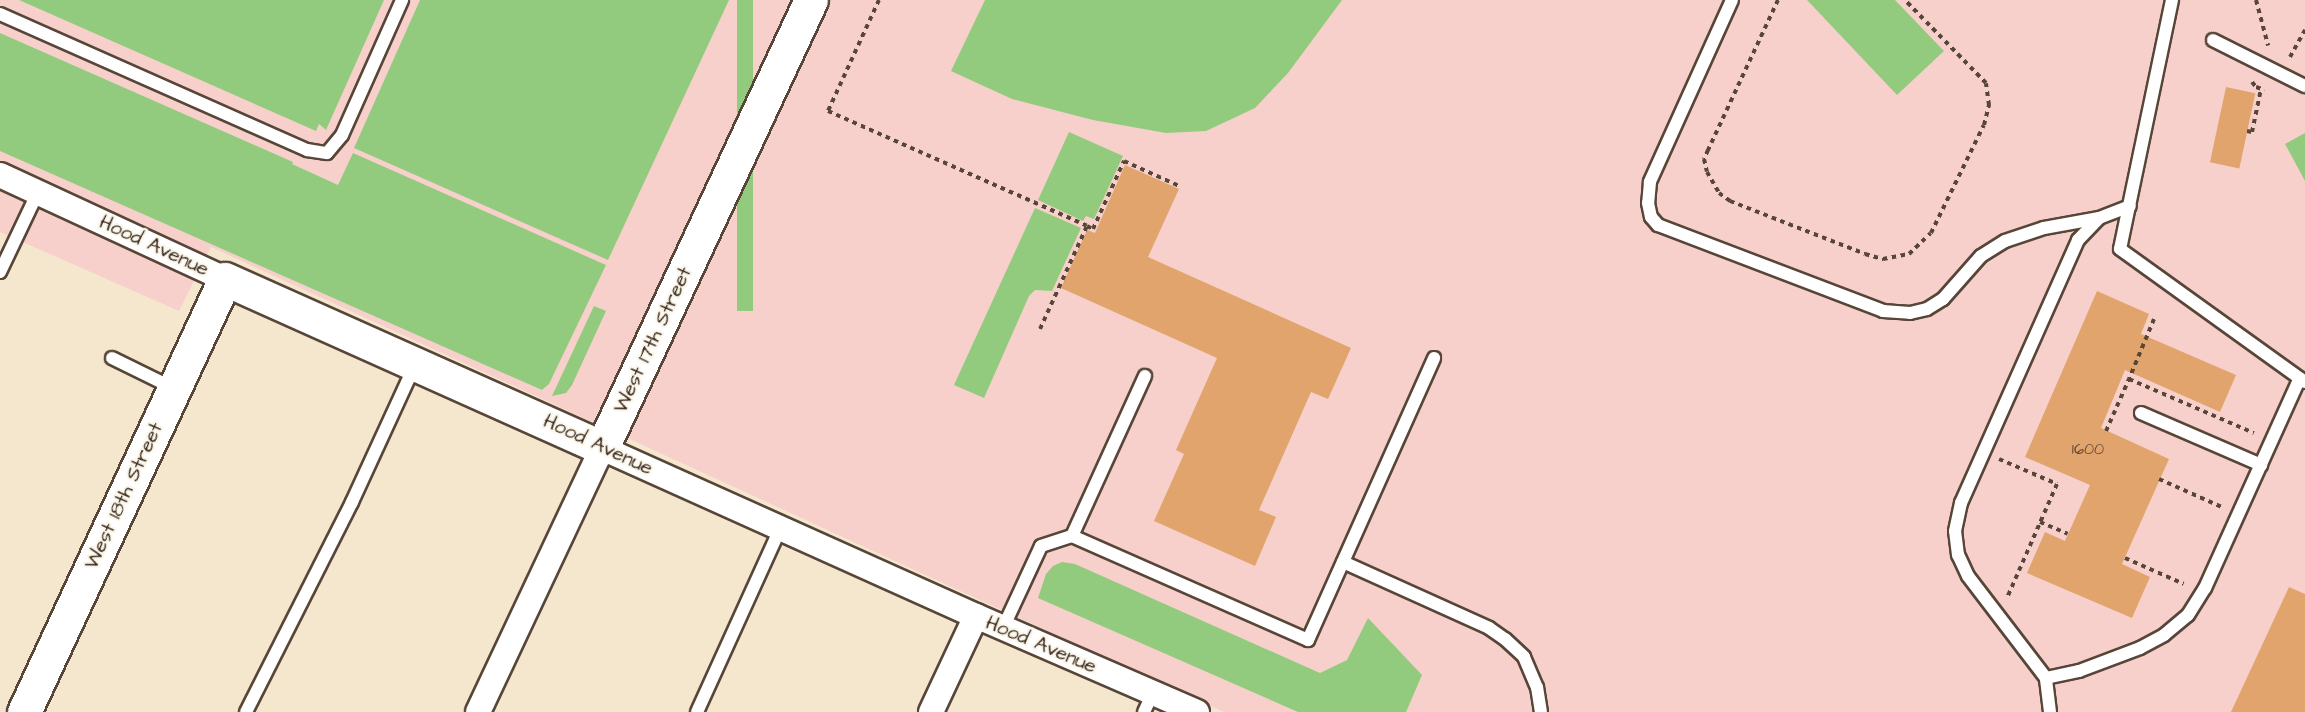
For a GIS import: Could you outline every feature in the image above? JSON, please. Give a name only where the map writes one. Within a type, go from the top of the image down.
[{"type":"street","name":"West 17th Street","points":[[478,712],[811,0]]},
{"type":"street","name":"Hood Avenue","points":[[0,175],[225,279],[1003,628],[1148,703],[1197,712]]},
{"type":"street","name":"West 18th Street","points":[[24,712],[225,279]]},
{"type":"street","points":[[931,712],[976,616]]},
{"type":"lane","points":[[0,14],[306,150],[327,153],[342,135],[402,0]]},
{"type":"lane","points":[[1732,0],[1650,182],[1648,203],[1651,217],[1658,225],[1883,310],[1910,313],[1928,309],[1943,299],[1981,256],[2005,241],[2044,228],[2099,218],[2130,206]]},
{"type":"lane","points":[[2046,678],[2079,671],[2140,648],[2164,635],[2188,615],[2203,592],[2302,380],[2121,249],[2172,0]]},
{"type":"lane","points":[[2213,39],[2305,86]]},
{"type":"lane","points":[[0,272],[38,192]]},
{"type":"lane","points":[[2050,712],[2046,678],[1968,576],[1958,555],[1955,531],[1961,503],[2078,240],[2099,218]]},
{"type":"lane","points":[[112,358],[174,388]]},
{"type":"lane","points":[[1003,628],[1041,546],[1072,536],[1308,640],[1434,358]]},
{"type":"lane","points":[[246,712],[352,502],[415,364]]},
{"type":"lane","points":[[1072,536],[1145,376]]},
{"type":"lane","points":[[2141,413],[2261,465]]},
{"type":"lane","points":[[697,712],[780,529]]},
{"type":"lane","points":[[1343,562],[1489,628],[1505,639],[1524,657],[1537,687],[1541,712]]},
{"type":"path","points":[[879,0],[828,111],[1093,229],[1124,161],[1179,186]]},
{"type":"path","points":[[1778,0],[1704,159],[1707,172],[1719,193],[1730,201],[1865,254],[1884,259],[1909,254],[1931,233],[1984,125],[1989,105],[1986,83],[1905,0]]},
{"type":"path","points":[[2256,0],[2276,71],[2305,30]]},
{"type":"path","points":[[2247,131],[2252,132],[2261,89]]},
{"type":"path","points":[[1040,329],[1087,226]]},
{"type":"path","points":[[2106,431],[2154,319]]},
{"type":"path","points":[[2129,379],[2272,441]]},
{"type":"path","points":[[1984,452],[2057,484],[1998,618]]},
{"type":"path","points":[[2159,479],[2238,515]]},
{"type":"path","points":[[2040,522],[2068,534]]},
{"type":"path","points":[[2125,558],[2203,592]]},
{"type":"shaded area","points":[[0,0],[2305,0],[2305,712],[1224,712],[211,247],[179,311],[0,232]]},
{"type":"green space","points":[[19,0],[384,0],[326,130],[319,124],[316,131]]},
{"type":"green space","points":[[420,0],[729,0],[608,260],[354,148]]},
{"type":"green space","points":[[737,0],[753,0],[753,311],[737,311]]},
{"type":"green space","points":[[985,0],[1342,0],[1288,73],[1255,108],[1206,131],[1166,133],[1093,120],[1012,99],[951,71]]},
{"type":"green space","points":[[1807,0],[1895,0],[1944,51],[1897,95]]},
{"type":"green space","points":[[0,33],[293,162],[292,164],[338,185],[353,153],[606,265],[549,384],[542,390],[0,151]]},
{"type":"green space","points":[[1069,132],[1123,156],[1094,219],[1086,216],[1083,221],[1038,200]]},
{"type":"green space","points":[[2305,133],[2305,181],[2285,144]]},
{"type":"green space","points":[[1035,208],[1081,228],[1052,291],[1035,290],[1029,296],[984,398],[954,385]]},
{"type":"green space","points":[[594,306],[606,311],[572,385],[566,393],[552,396]]},
{"type":"green space","points":[[1062,562],[1075,564],[1320,673],[1347,660],[1368,618],[1422,675],[1406,712],[1298,712],[1038,598],[1046,574],[1053,566]]},
{"type":"building","points":[[2226,87],[2255,93],[2239,169],[2210,162]]},
{"type":"building","points":[[1125,165],[1179,189],[1148,257],[1351,348],[1328,399],[1311,392],[1259,510],[1276,517],[1255,566],[1154,521],[1184,454],[1176,450],[1217,358],[1061,288],[1087,230],[1095,233]]},
{"type":"building","points":[[2097,291],[2149,314],[2141,334],[2236,375],[2220,412],[2125,370],[2101,428],[2169,459],[2122,564],[2150,577],[2132,618],[2027,573],[2045,532],[2065,541],[2090,485],[2025,457]]},
{"type":"building","points":[[2289,587],[2305,594],[2305,712],[2231,712]]}]
